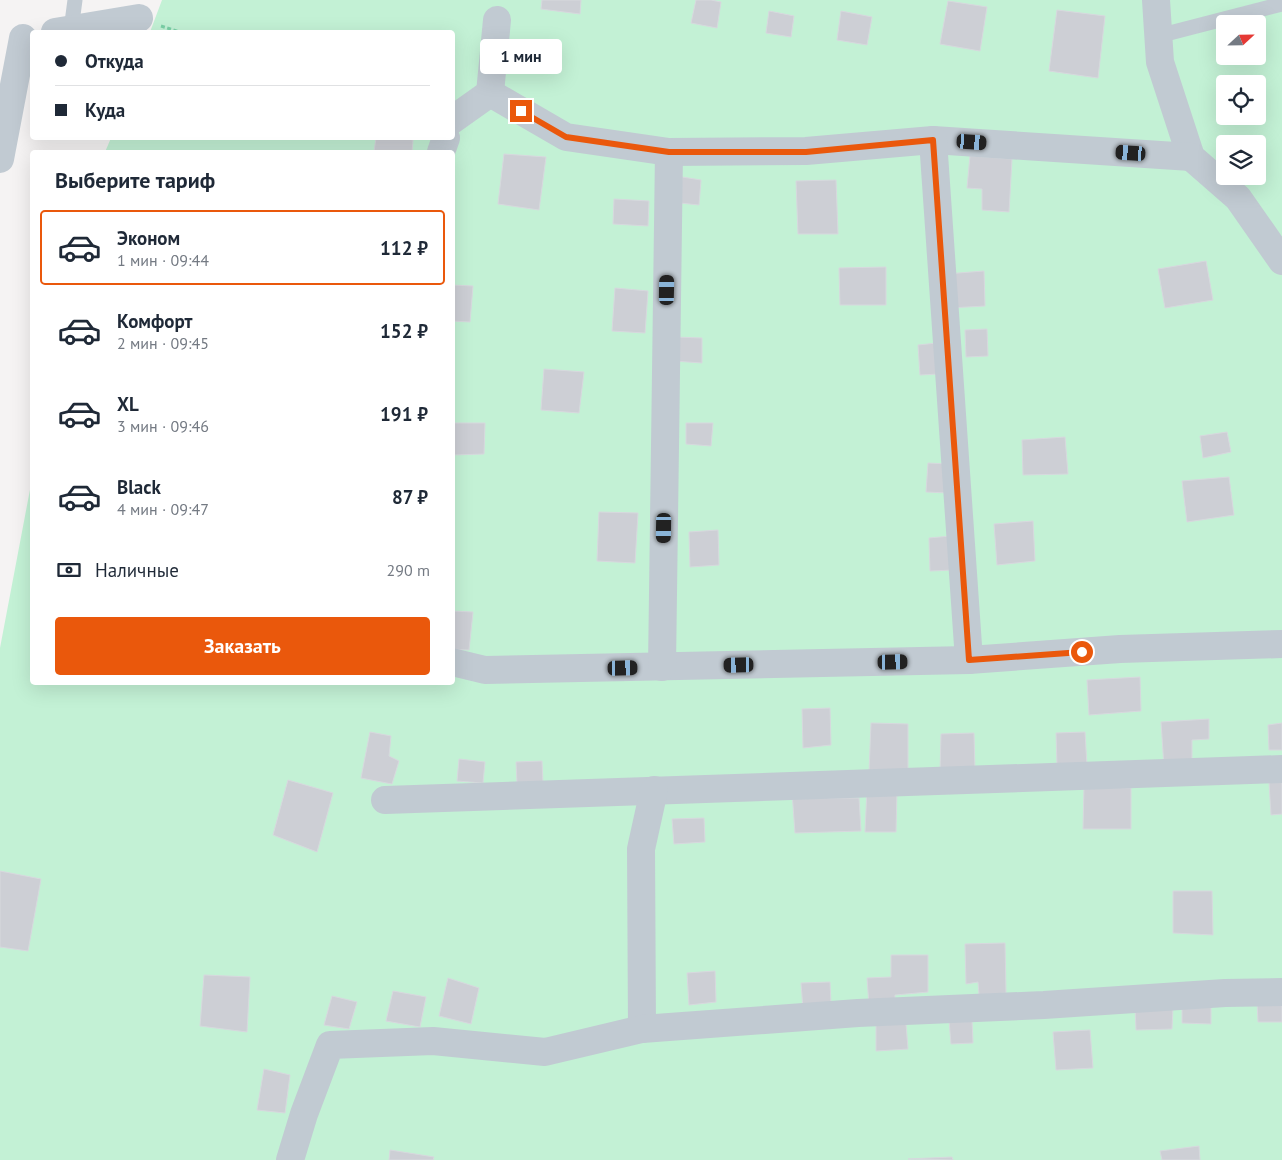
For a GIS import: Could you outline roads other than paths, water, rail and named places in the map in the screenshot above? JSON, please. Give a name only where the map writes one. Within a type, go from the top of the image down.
[{"type":"street","points":[[1156,0],[1160,62],[1191,157],[1238,198],[1282,261]]},
{"type":"street","points":[[69,30],[140,18]]},
{"type":"street","points":[[455,118],[490,93],[497,20]]},
{"type":"street","points":[[0,159],[4,116],[18,39]]},
{"type":"street","points":[[490,93],[566,137],[669,152],[806,152],[933,140],[1191,157]]},
{"type":"street","points":[[933,140],[969,660]]},
{"type":"street","points":[[662,667],[669,152]]},
{"type":"street","points":[[455,663],[485,670],[662,667],[969,660],[1120,649],[1282,644]]},
{"type":"street","points":[[385,800],[1282,769]]},
{"type":"street","points":[[642,1029],[641,849],[654,790]]},
{"type":"street","points":[[290,1160],[304,1114],[330,1045],[433,1041],[545,1052],[642,1029],[858,1013],[1044,1005],[1225,993],[1282,992]]},
{"type":"lane","points":[[63,30],[75,0]]},
{"type":"lane","points":[[1158,36],[1282,4]]}]
